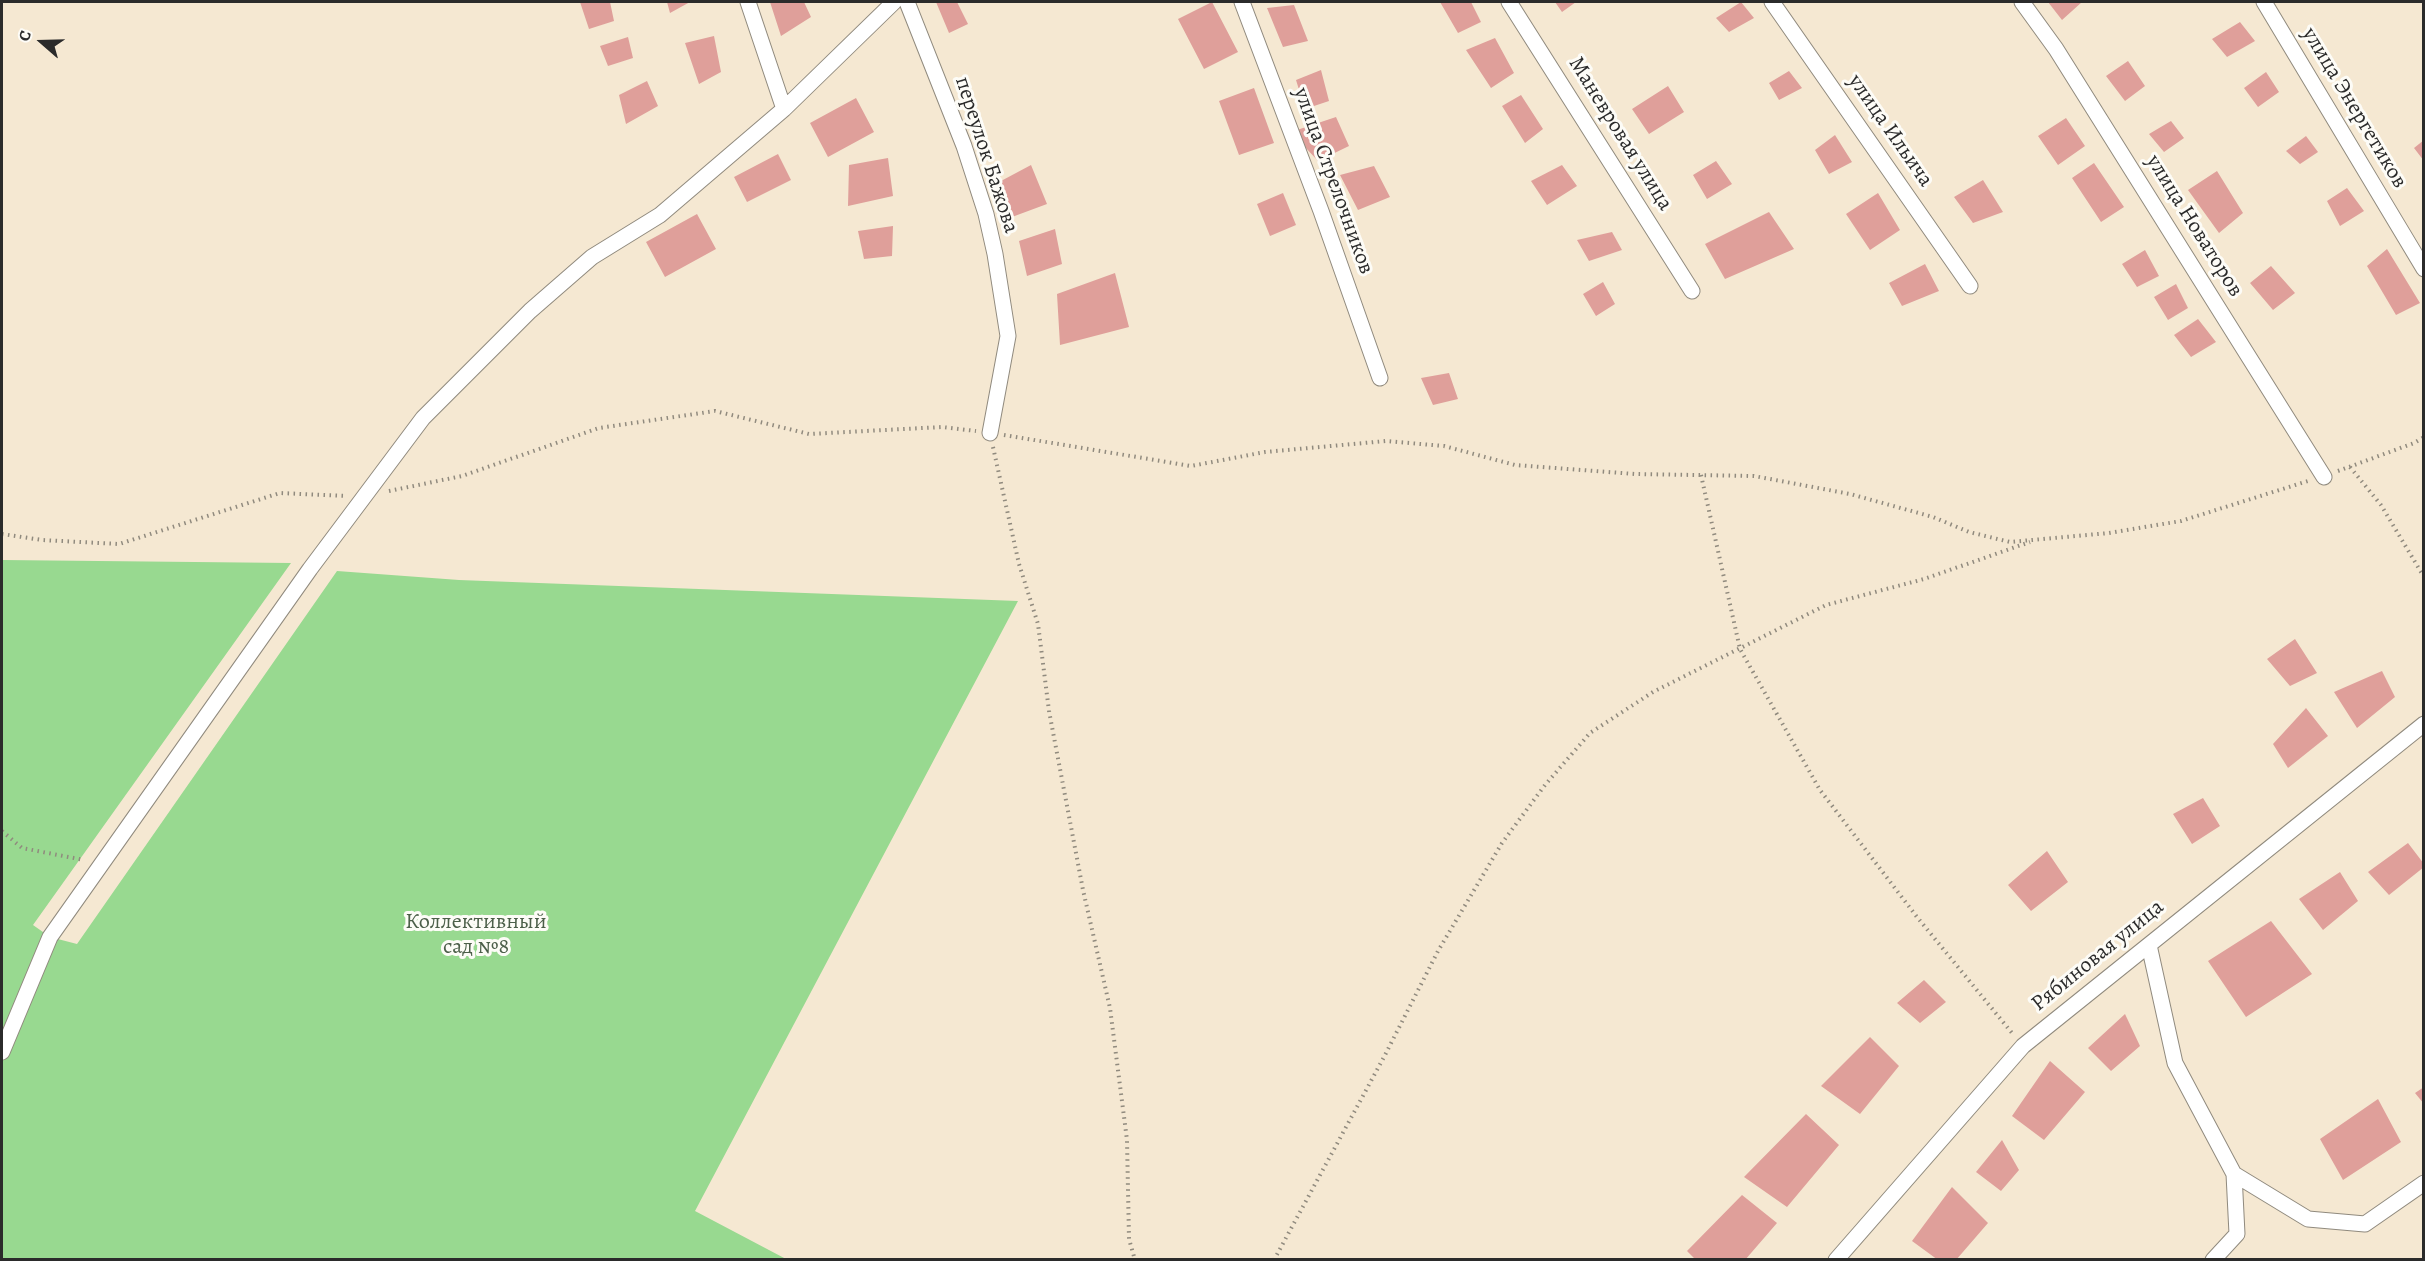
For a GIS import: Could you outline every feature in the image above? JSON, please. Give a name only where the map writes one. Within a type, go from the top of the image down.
[{"type":"street","points":[[748,2],[784,109]]},
{"type":"street","points":[[2,1052],[50,937],[363,496],[423,418],[530,311],[556,291],[592,257],[660,215],[784,109],[894,2]]},
{"type":"street","name":"переулок Бажова","points":[[908,2],[964,146],[986,214],[994,254],[1008,336],[990,433]]},
{"type":"street","name":"улица Стрелочников","points":[[1242,2],[1321,211],[1380,378]]},
{"type":"street","name":"Маневровая улица","points":[[1509,2],[1692,291]]},
{"type":"street","name":"улица Ильича","points":[[1772,2],[1970,286]]},
{"type":"street","name":"улица Новаторов","points":[[2022,2],[2063,59],[2324,477]]},
{"type":"street","name":"улица Энергетиков","points":[[2264,2],[2424,269]]},
{"type":"street","name":"Рябиновая улица","points":[[1836,1260],[2023,1046],[2424,724]]},
{"type":"street","points":[[2149,945],[2175,1063],[2234,1174],[2237,1234],[2213,1260]]},
{"type":"street","points":[[2234,1174],[2308,1219],[2366,1224],[2424,1183]]},
{"type":"path","points":[[2,534],[42,540],[119,544],[280,493],[363,496],[462,476],[599,428],[715,411],[809,434],[942,428],[990,433],[1191,466],[1265,452],[1386,441],[1444,446],[1515,465],[1635,474],[1754,476],[1850,494],[1934,517],[1969,532],[2010,542],[2109,533],[2181,521],[2324,477],[2414,443],[2424,437]]},
{"type":"path","points":[[990,433],[1019,564],[1038,624],[1049,711],[1083,890],[1110,1008],[1127,1140],[1128,1239],[1135,1260]]},
{"type":"path","points":[[2350,467],[2381,505],[2424,577]]},
{"type":"path","points":[[1701,475],[1740,649],[1820,790],[1917,917],[2023,1046]]},
{"type":"path","points":[[1274,1260],[1378,1068],[1438,951],[1502,843],[1545,785],[1590,733],[1653,692],[1826,605],[1924,579],[2036,539]]},
{"type":"path","points":[[2,831],[22,848],[101,864]]},
{"type":"green space","name":"Коллективный сад №8","points":[[2,560],[291,563],[33,925],[50,937],[77,944],[337,571],[459,580],[1018,601],[695,1211],[786,1259],[2,1260]]},
{"type":"building","points":[[580,2],[610,2],[614,21],[589,29]]},
{"type":"building","points":[[667,2],[690,2],[670,13]]},
{"type":"building","points":[[770,2],[804,2],[811,17],[781,36]]},
{"type":"building","points":[[936,2],[957,2],[968,24],[949,33]]},
{"type":"building","points":[[1212,2],[1238,52],[1204,69],[1178,19]]},
{"type":"building","points":[[1440,2],[1471,2],[1481,22],[1458,33]]},
{"type":"building","points":[[1555,2],[1576,2],[1562,12]]},
{"type":"building","points":[[1741,2],[1754,18],[1729,32],[1716,18]]},
{"type":"building","points":[[2048,2],[2082,2],[2062,20]]},
{"type":"building","points":[[1294,5],[1308,41],[1283,47],[1267,8]]},
{"type":"building","points":[[2240,22],[2255,41],[2227,57],[2212,39]]},
{"type":"building","points":[[714,36],[721,72],[699,84],[685,43]]},
{"type":"building","points":[[628,37],[633,58],[608,66],[600,46]]},
{"type":"building","points":[[1495,38],[1514,73],[1491,88],[1466,50]]},
{"type":"building","points":[[2128,61],[2145,86],[2125,101],[2106,76]]},
{"type":"building","points":[[1321,70],[1329,101],[1305,109],[1296,80]]},
{"type":"building","points":[[1789,71],[1802,88],[1779,100],[1769,83]]},
{"type":"building","points":[[2266,72],[2279,92],[2258,107],[2244,88]]},
{"type":"building","points":[[647,81],[658,106],[626,124],[619,95]]},
{"type":"building","points":[[1668,86],[1684,112],[1649,134],[1632,109]]},
{"type":"building","points":[[1254,88],[1274,143],[1239,155],[1219,101]]},
{"type":"building","points":[[1521,95],[1543,129],[1525,143],[1502,106]]},
{"type":"building","points":[[856,98],[874,132],[828,157],[810,123]]},
{"type":"building","points":[[1336,117],[1349,146],[1318,161],[1291,132]]},
{"type":"building","points":[[2066,118],[2085,146],[2058,165],[2038,136]]},
{"type":"building","points":[[2171,121],[2184,138],[2164,152],[2149,134]]},
{"type":"building","points":[[1835,135],[1852,162],[1829,174],[1815,150]]},
{"type":"building","points":[[2306,136],[2318,152],[2300,164],[2286,151]]},
{"type":"building","points":[[2424,140],[2424,161],[2414,148]]},
{"type":"building","points":[[778,154],[791,180],[747,202],[734,177]]},
{"type":"building","points":[[888,158],[893,196],[848,206],[849,165]]},
{"type":"building","points":[[1716,161],[1732,184],[1707,199],[1693,175]]},
{"type":"building","points":[[2094,163],[2124,207],[2101,222],[2072,178]]},
{"type":"building","points":[[1031,165],[1047,204],[1012,217],[1001,181]]},
{"type":"building","points":[[1562,165],[1577,186],[1547,205],[1531,181]]},
{"type":"building","points":[[1374,166],[1390,197],[1358,210],[1340,175]]},
{"type":"building","points":[[2217,171],[2243,213],[2219,233],[2188,190]]},
{"type":"building","points":[[1983,180],[2003,212],[1973,223],[1954,197]]},
{"type":"building","points":[[2347,188],[2364,211],[2340,226],[2327,201]]},
{"type":"building","points":[[1283,193],[1296,225],[1270,236],[1257,204]]},
{"type":"building","points":[[1878,193],[1900,230],[1870,250],[1846,214]]},
{"type":"building","points":[[1769,212],[1794,249],[1725,279],[1705,244]]},
{"type":"building","points":[[697,214],[716,249],[665,277],[646,242]]},
{"type":"building","points":[[893,226],[892,256],[864,259],[858,231]]},
{"type":"building","points":[[1055,229],[1062,264],[1027,276],[1019,241]]},
{"type":"building","points":[[1612,232],[1622,250],[1589,261],[1577,240]]},
{"type":"building","points":[[2387,249],[2420,303],[2396,315],[2367,266]]},
{"type":"building","points":[[2145,250],[2159,276],[2137,287],[2122,264]]},
{"type":"building","points":[[1925,264],[1939,291],[1902,306],[1889,283]]},
{"type":"building","points":[[2271,266],[2295,293],[2273,310],[2250,283]]},
{"type":"building","points":[[1115,273],[1129,327],[1060,345],[1057,294]]},
{"type":"building","points":[[1603,282],[1615,304],[1596,316],[1583,294]]},
{"type":"building","points":[[2176,284],[2188,308],[2168,320],[2154,297]]},
{"type":"building","points":[[2198,319],[2216,342],[2191,357],[2174,335]]},
{"type":"building","points":[[1449,373],[1458,399],[1433,405],[1421,378]]},
{"type":"building","points":[[2295,639],[2317,673],[2290,686],[2267,659]]},
{"type":"building","points":[[2382,671],[2395,697],[2357,728],[2334,692]]},
{"type":"building","points":[[2306,708],[2328,736],[2288,768],[2273,744]]},
{"type":"building","points":[[2203,798],[2220,826],[2192,844],[2173,814]]},
{"type":"building","points":[[2408,843],[2424,867],[2389,895],[2368,872]]},
{"type":"building","points":[[2047,851],[2068,882],[2031,911],[2008,885]]},
{"type":"building","points":[[2340,872],[2358,901],[2323,930],[2299,899]]},
{"type":"building","points":[[2271,921],[2312,974],[2246,1017],[2208,961]]},
{"type":"building","points":[[1924,980],[1946,1002],[1920,1023],[1897,1003]]},
{"type":"building","points":[[2125,1014],[2140,1046],[2111,1071],[2088,1048]]},
{"type":"building","points":[[1870,1037],[1899,1066],[1860,1114],[1821,1086]]},
{"type":"building","points":[[2050,1061],[2085,1092],[2044,1140],[2012,1116]]},
{"type":"building","points":[[2424,1087],[2424,1104],[2415,1093]]},
{"type":"building","points":[[2378,1099],[2401,1142],[2343,1180],[2320,1139]]},
{"type":"building","points":[[1806,1114],[1839,1145],[1787,1207],[1744,1177]]},
{"type":"building","points":[[2002,1140],[2019,1170],[2001,1191],[1976,1172]]},
{"type":"building","points":[[1952,1187],[1988,1223],[1956,1260],[1938,1260],[1912,1241]]},
{"type":"building","points":[[1742,1195],[1777,1223],[1745,1260],[1696,1260],[1687,1251]]}]
